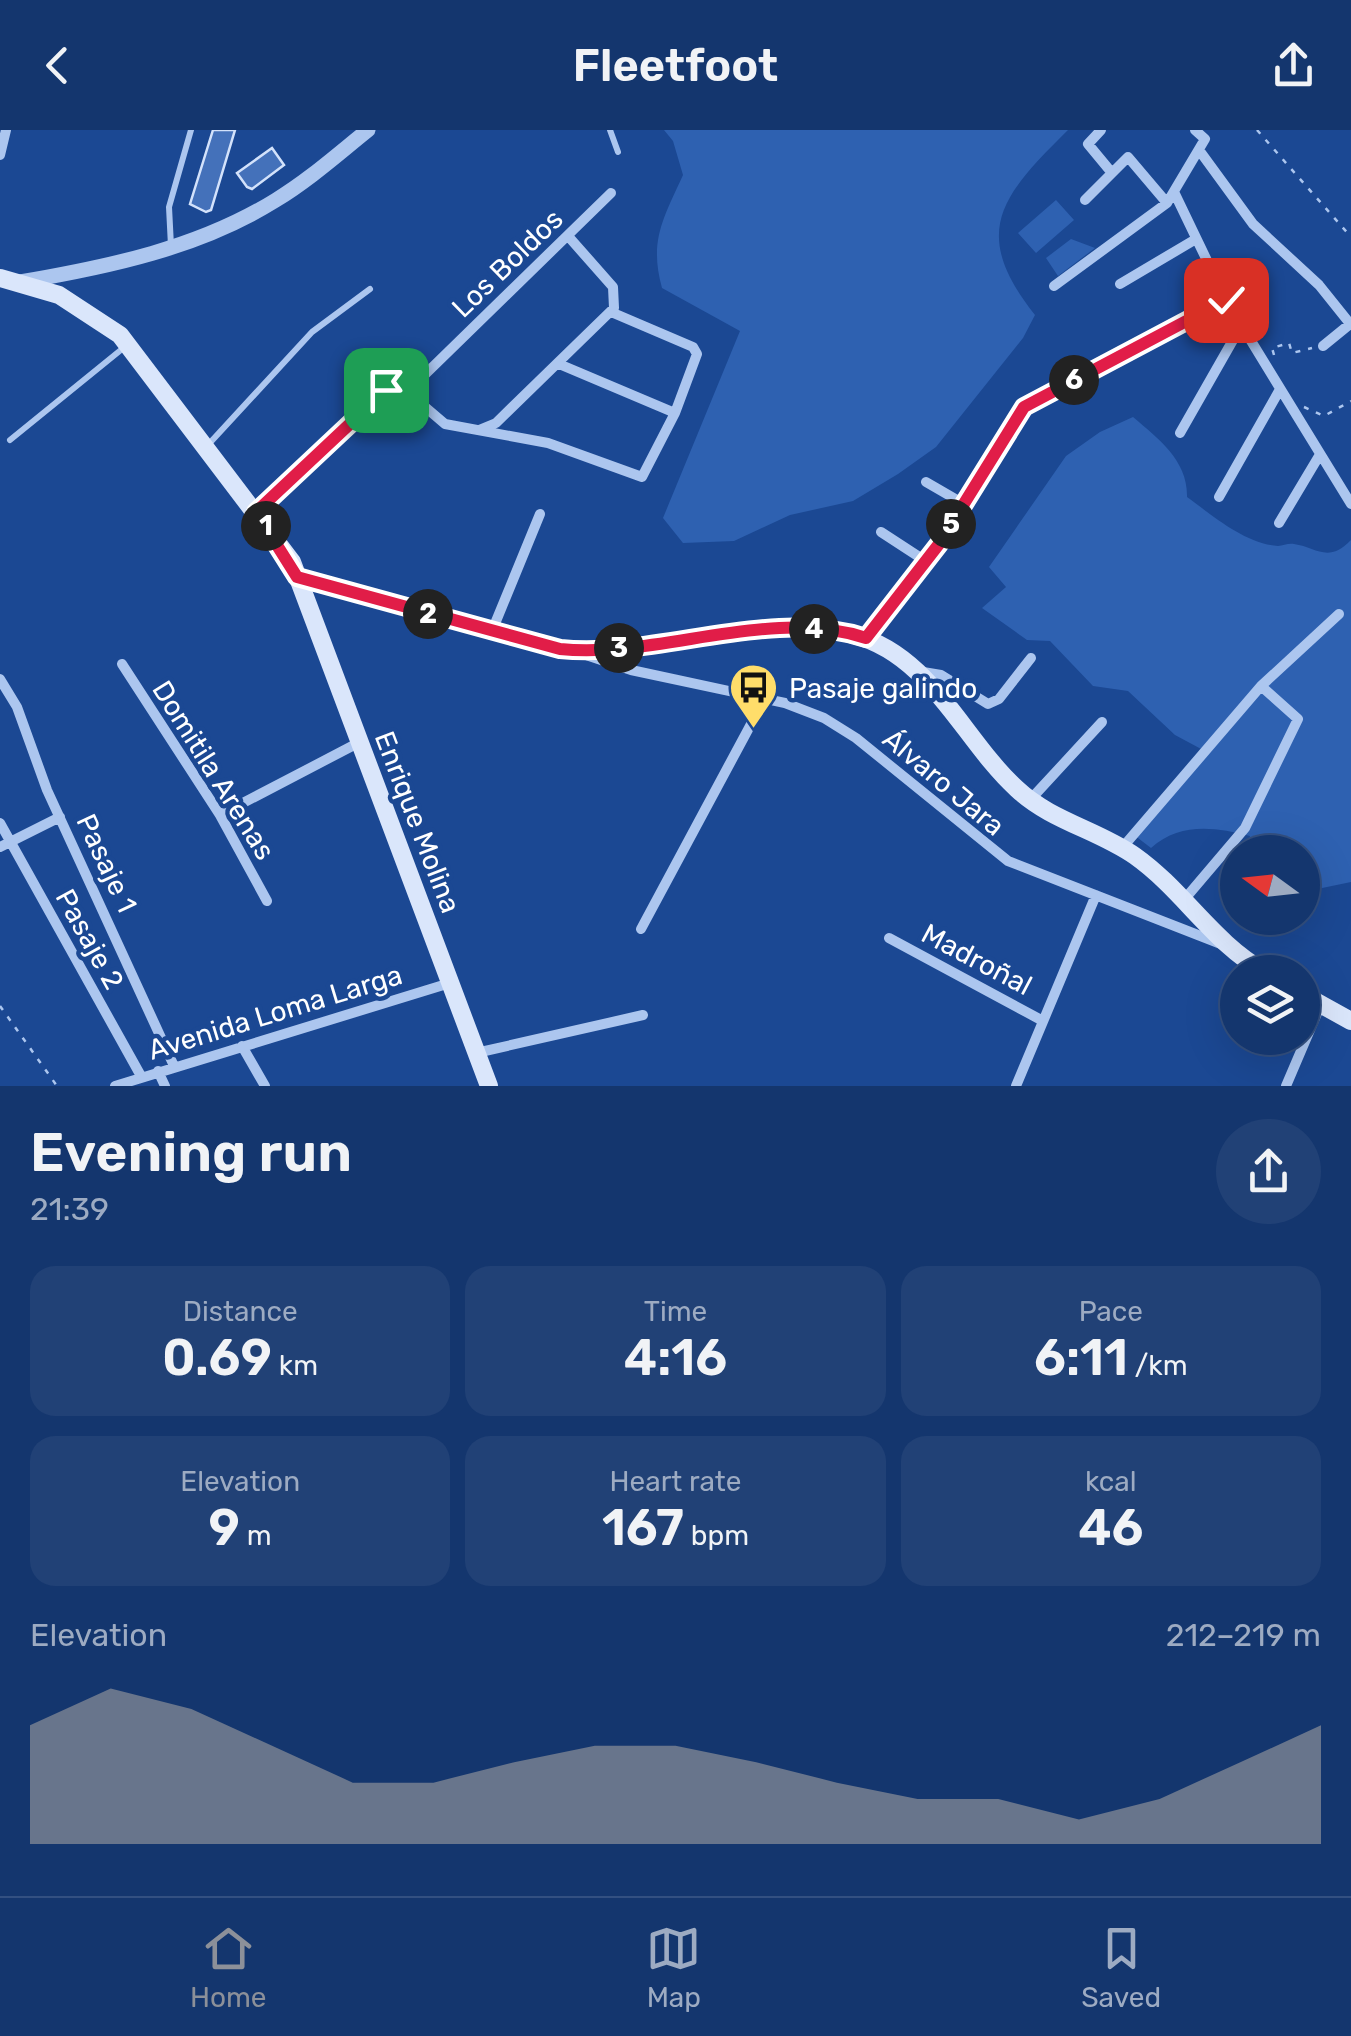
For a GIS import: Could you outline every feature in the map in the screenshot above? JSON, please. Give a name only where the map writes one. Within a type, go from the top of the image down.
[{"type":"main road","name":"Enrique Molina","points":[[0,278],[74,303],[128,344],[256,512],[297,577],[488,1086]]},
{"type":"main road","points":[[297,577],[492,632],[572,650],[803,629],[866,638],[916,671],[996,768],[1030,800],[1122,848],[1240,955]]},
{"type":"main road","points":[[1321,1004],[1351,1021]]},
{"type":"street","points":[[0,155],[6,130]]},
{"type":"street","points":[[1101,130],[1088,144],[1112,173]]},
{"type":"street","points":[[1194,130],[1254,224],[1320,286],[1350,324],[1323,346]]},
{"type":"street","points":[[20,282],[171,248],[274,202],[357,133]]},
{"type":"street","points":[[1054,286],[1171,198],[1202,145]]},
{"type":"street","points":[[1085,200],[1128,156],[1171,198],[1279,391],[1351,504]]},
{"type":"street","name":"Los Boldos","points":[[256,512],[386,390],[397,386],[407,392],[611,193]]},
{"type":"street","points":[[478,430],[496,423],[611,312],[616,298],[613,287],[568,236]]},
{"type":"street","points":[[1120,284],[1196,239]]},
{"type":"street","points":[[866,638],[926,562],[1031,400],[1226,300]]},
{"type":"street","points":[[407,392],[438,420],[548,443],[637,478],[648,472],[675,413],[696,351],[611,312]]},
{"type":"street","points":[[1180,433],[1241,326]]},
{"type":"street","points":[[559,364],[675,413]]},
{"type":"street","points":[[1219,497],[1279,391]]},
{"type":"street","points":[[1280,523],[1319,456]]},
{"type":"street","points":[[926,482],[964,504]]},
{"type":"street","points":[[492,632],[540,514]]},
{"type":"street","points":[[881,532],[926,562]]},
{"type":"street","points":[[1122,848],[1261,686],[1339,614]]},
{"type":"street","name":"Álvaro Jara","points":[[572,650],[631,670],[764,698],[841,727],[1008,862],[1227,946]]},
{"type":"street","points":[[916,671],[941,675],[988,704],[998,699],[1031,658]]},
{"type":"street","name":"Domitila Arenas","points":[[122,664],[220,815],[267,901]]},
{"type":"street","name":"Pasaje 1","points":[[0,680],[17,708],[60,817],[174,1066]]},
{"type":"street","points":[[1183,901],[1245,828],[1298,719],[1261,686]]},
{"type":"street","points":[[641,929],[764,698]]},
{"type":"street","points":[[1030,800],[1102,722]]},
{"type":"street","points":[[220,815],[358,743]]},
{"type":"street","points":[[5,844],[60,817]]},
{"type":"street","name":"Pasaje 2","points":[[0,823],[5,844],[141,1076]]},
{"type":"street","name":"Madroñal","points":[[1016,1086],[1096,895]]},
{"type":"street","name":"Madroñal","points":[[889,938],[1044,1021]]},
{"type":"street","name":"Avenida Loma Larga","points":[[115,1086],[450,984]]},
{"type":"street","points":[[1286,1086],[1321,1004]]},
{"type":"street","points":[[476,1053],[643,1015]]},
{"type":"street","points":[[242,1046],[265,1086]]},
{"type":"street","points":[[158,1071],[164,1086]]},
{"type":"lane","points":[[171,248],[169,207],[191,130]]},
{"type":"lane","points":[[610,130],[618,152]]},
{"type":"lane","points":[[206,446],[312,332],[370,290]]},
{"type":"lane","points":[[10,440],[128,344]]},
{"type":"path","points":[[1257,130],[1351,237]]},
{"type":"path","points":[[1265,366],[1277,361],[1272,348],[1289,342],[1292,353],[1323,346]]},
{"type":"path","points":[[1298,423],[1307,418],[1302,408],[1306,406],[1324,416],[1351,401]]},
{"type":"path","points":[[0,1006],[57,1086]]},
{"type":"shaded area","points":[[664,130],[1068,130],[1025,176],[1002,217],[999,238],[1003,261],[1035,315],[1023,338],[936,447],[853,501],[790,515],[734,541],[683,543],[663,518],[740,331],[662,288],[657,257],[660,230],[683,175],[673,141]]},
{"type":"shaded area","points":[[1056,200],[1074,220],[1036,253],[1018,233]]},
{"type":"shaded area","points":[[1071,239],[1095,248],[1058,276],[1046,258]]},
{"type":"shaded area","points":[[1133,417],[1162,442],[1177,462],[1183,472],[1187,497],[1253,540],[1329,553],[1351,540],[1351,882],[1320,888],[1320,835],[1246,835],[1198,829],[1174,834],[1151,848],[1134,835],[1203,750],[1175,735],[1128,691],[1093,686],[1050,641],[1027,640],[982,608],[1006,587],[989,567],[1066,456],[1100,432]]},
{"type":"building","points":[[213,130],[235,130],[211,210],[206,212],[190,204]]},
{"type":"building","points":[[272,148],[284,165],[252,189],[247,187],[237,173]]},
{"type":"place","name":"Pasaje galindo","points":[[754,730]]},
{"type":"route","points":[[386,390],[256,512],[292,562],[297,577],[560,649],[598,650],[803,629],[866,638],[939,544],[1031,400],[1226,300]]}]
